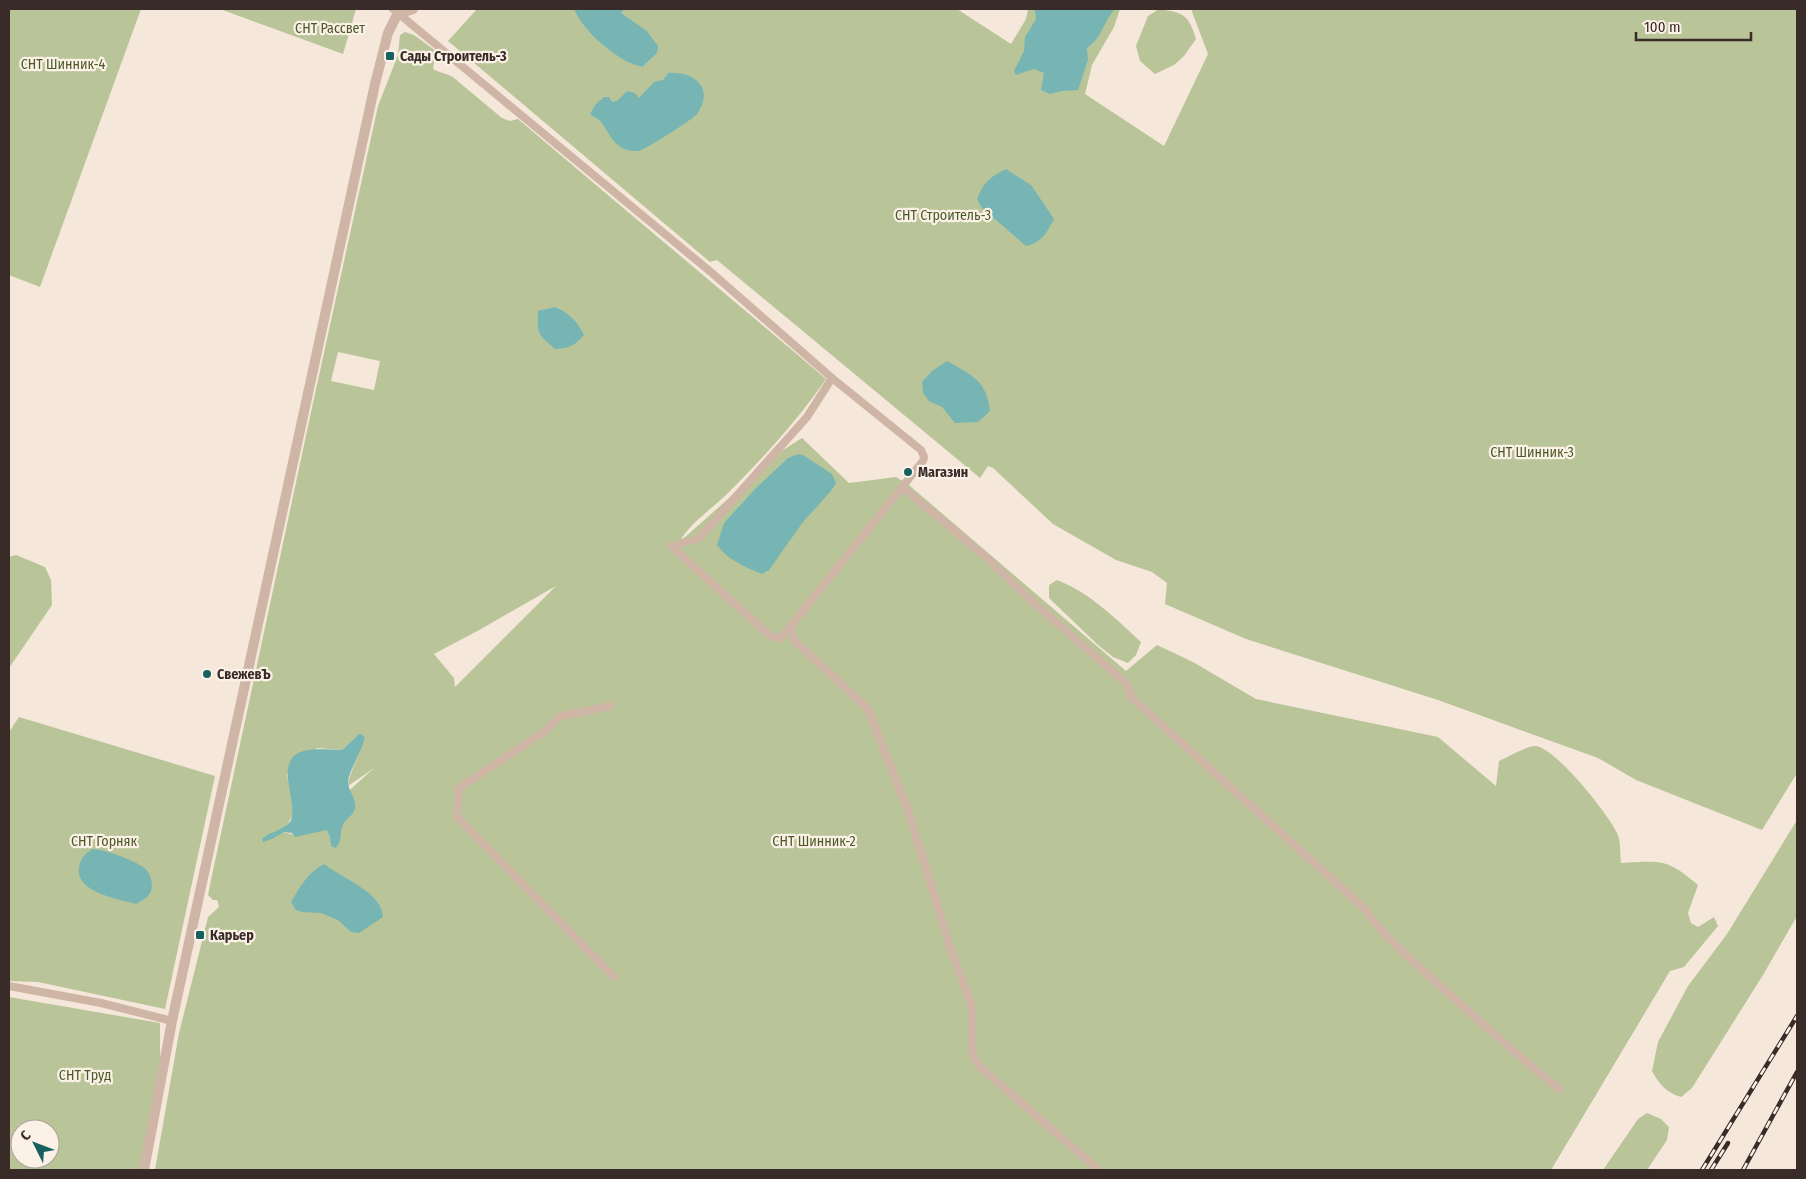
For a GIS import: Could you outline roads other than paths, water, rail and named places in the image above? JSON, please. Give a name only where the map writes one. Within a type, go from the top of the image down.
[{"type":"street","points":[[397,10],[413,9]]},
{"type":"street","points":[[397,10],[712,273],[832,378],[921,450],[924,457],[923,461],[780,639],[769,635],[671,546],[698,539],[807,417],[832,378]]},
{"type":"street","points":[[144,1170],[172,1021],[373,94],[388,33],[397,10]]},
{"type":"street","points":[[902,487],[988,559],[1034,603],[1127,684],[1131,697],[1365,909],[1376,924],[1422,970],[1504,1044],[1559,1089]]},
{"type":"street","points":[[793,623],[791,632],[795,641],[868,709],[895,773],[926,862],[954,959],[972,1009],[972,1047],[974,1058],[980,1067],[1099,1170]]},
{"type":"street","points":[[610,706],[561,716],[545,731],[459,788],[457,817],[614,977]]},
{"type":"street","points":[[9,986],[101,1003],[172,1021]]},
{"type":"water","points":[[574,9],[624,9],[621,13],[647,31],[658,46],[657,53],[642,67],[622,59],[593,36]]},
{"type":"water","points":[[1035,9],[1115,9],[1096,40],[1087,48],[1088,60],[1078,90],[1050,94],[1041,90],[1044,73],[1034,69],[1016,75],[1014,71],[1024,51],[1025,37],[1036,19]]},
{"type":"water","points":[[668,73],[686,75],[699,83],[704,97],[702,105],[693,117],[643,149],[630,151],[622,148],[612,139],[601,122],[590,114],[596,104],[604,97],[609,97],[612,102],[617,101],[627,91],[635,93],[639,98],[654,82],[663,80]]},
{"type":"water","points":[[1006,169],[1031,185],[1054,219],[1040,240],[1032,245],[1026,246],[982,208],[977,199],[988,181]]},
{"type":"water","points":[[555,307],[572,318],[584,335],[568,347],[555,349],[542,337],[538,330],[538,311]]},
{"type":"water","points":[[947,361],[971,375],[986,392],[990,411],[978,422],[955,423],[942,407],[929,401],[923,393],[922,382],[932,371]]},
{"type":"water","points":[[798,454],[803,455],[832,474],[836,483],[803,522],[769,570],[762,574],[732,559],[717,545],[724,523],[756,488],[788,458]]},
{"type":"water","points":[[360,733],[365,737],[348,781],[355,809],[344,823],[340,842],[336,848],[331,846],[327,830],[295,837],[292,833],[284,832],[263,842],[262,839],[265,836],[291,821],[292,808],[288,772],[294,756],[310,750],[342,750]]},
{"type":"water","points":[[92,849],[118,855],[146,869],[152,888],[149,895],[136,904],[109,897],[91,889],[80,876],[79,868],[83,857]]},
{"type":"water","points":[[324,864],[369,893],[381,908],[383,917],[359,933],[351,932],[338,920],[321,913],[296,910],[291,902],[305,880],[318,867]]},
{"type":"railway","points":[[1702,1170],[1797,1016]]},
{"type":"railway","points":[[1743,1170],[1797,1072]]},
{"type":"railway","points":[[1711,1170],[1728,1143]]},
{"type":"place","name":"Сады Строитель-3","points":[[390,56]]},
{"type":"place","name":"Магазин","points":[[908,472]]},
{"type":"place","name":"СвежевЪ","points":[[207,674]]},
{"type":"place","name":"Карьер","points":[[200,935]]},
{"type":"park label","name":"СНТ Рассвет","points":[[330,28]]},
{"type":"park label","name":"СНТ Шинник-4","points":[[63,64]]},
{"type":"park label","name":"СНТ Строитель-3","points":[[943,215]]},
{"type":"park label","name":"СНТ Шинник-3","points":[[1532,452]]},
{"type":"park label","name":"СНТ Горняк","points":[[104,841]]},
{"type":"park label","name":"СНТ Шинник-2","points":[[814,841]]},
{"type":"park label","name":"СНТ Труд","points":[[85,1075]]}]
